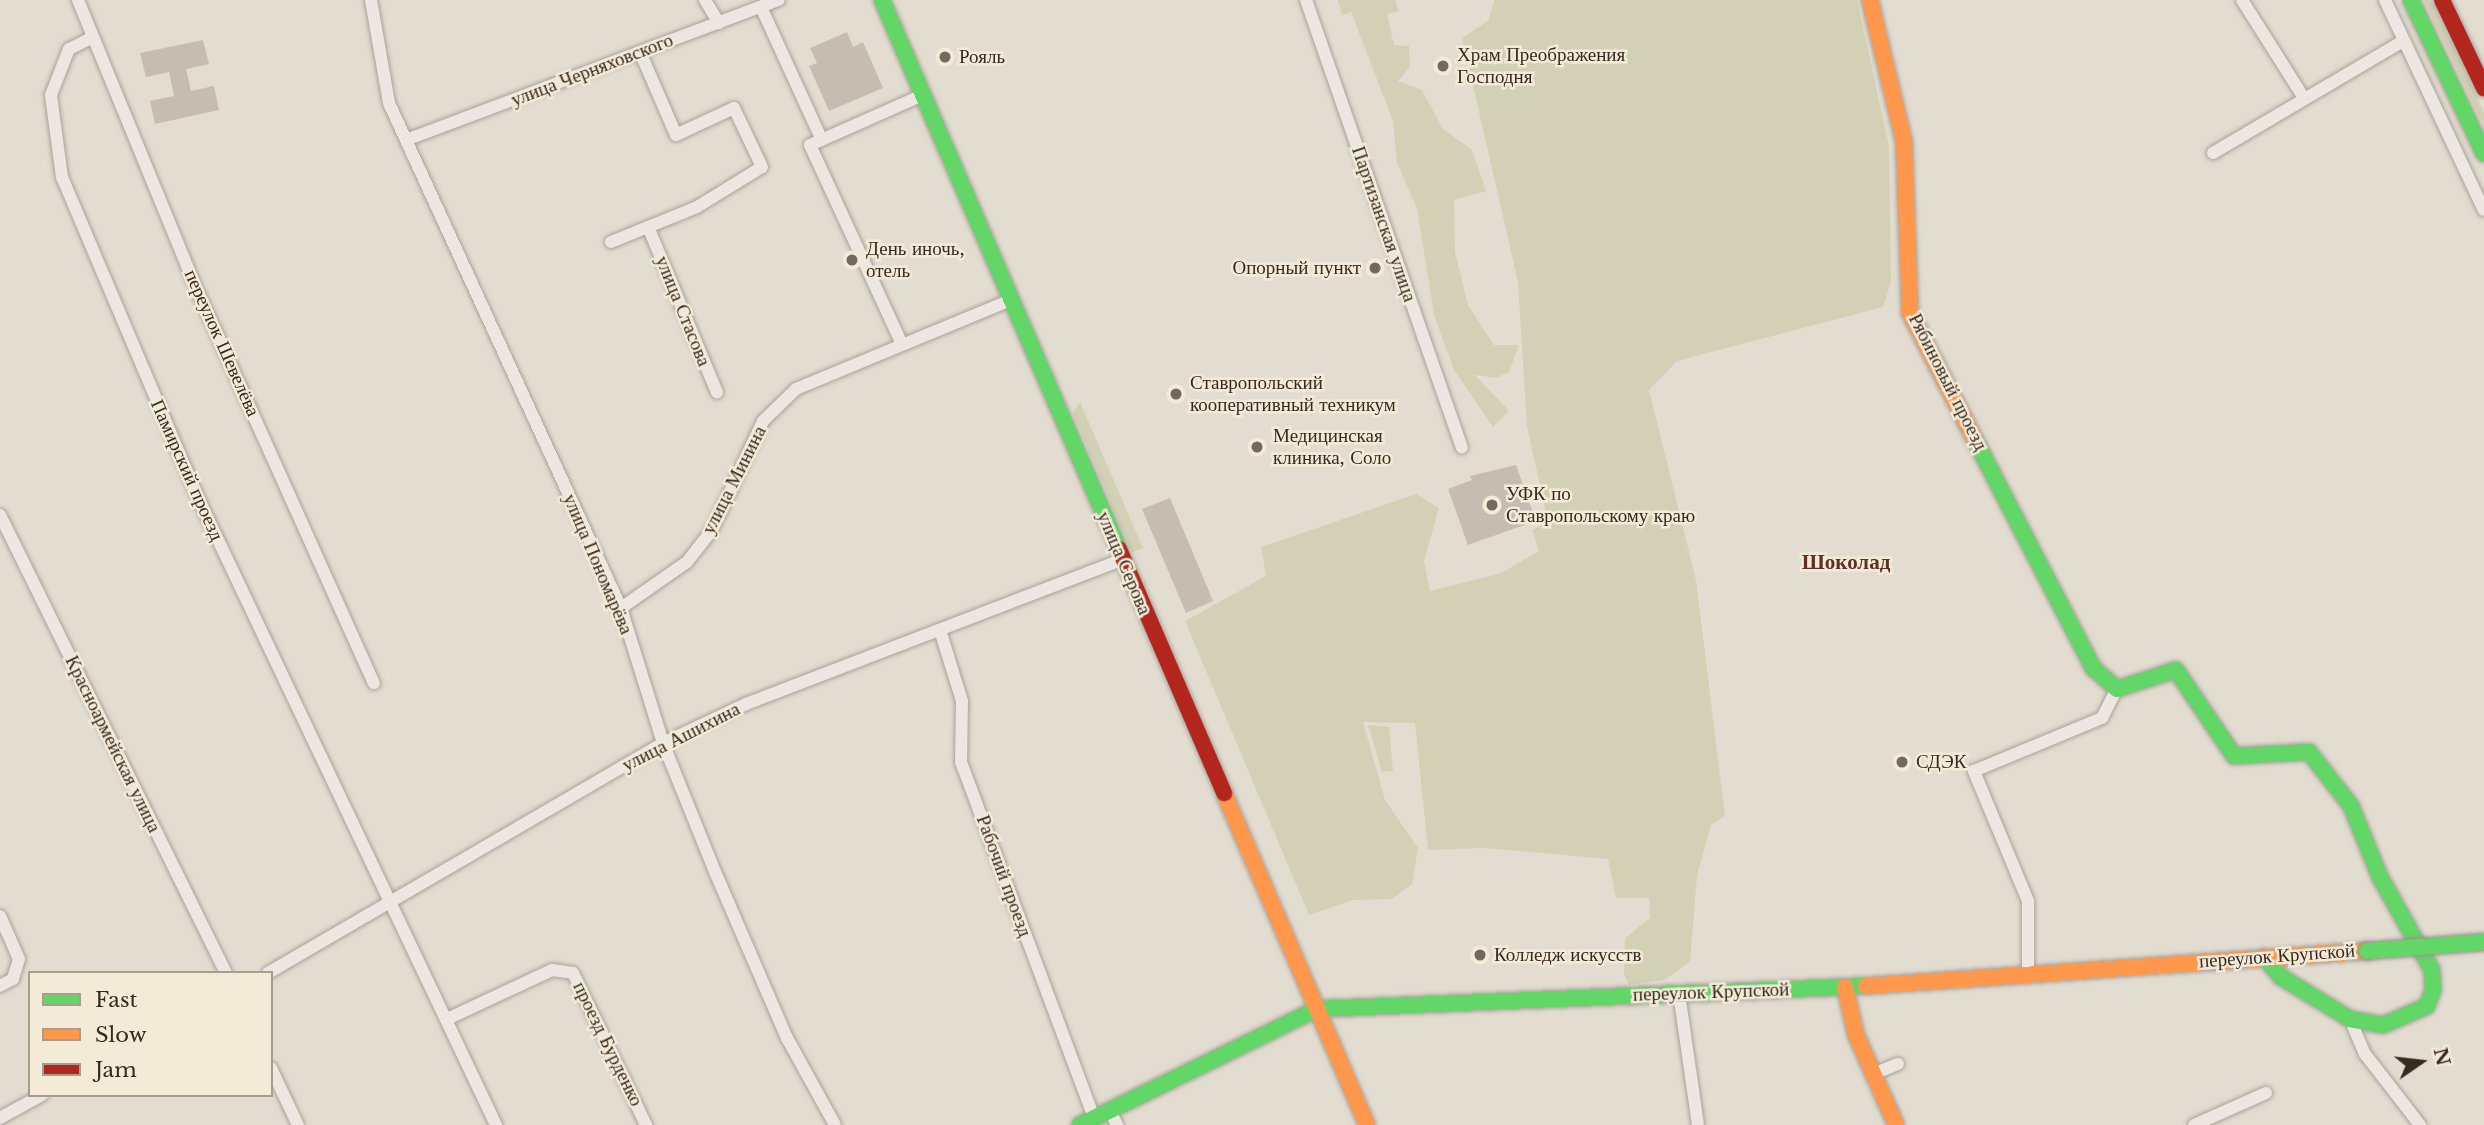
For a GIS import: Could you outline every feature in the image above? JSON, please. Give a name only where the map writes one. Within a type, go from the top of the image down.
[{"type":"street","name":"переулок Шевелёва","points":[[78,0],[374,683]]},
{"type":"street","name":"улица Пономарёва","points":[[371,0],[389,103],[621,608],[663,743],[778,1018],[835,1125]]},
{"type":"street","points":[[705,0],[719,23]]},
{"type":"street","name":"улица Черняховского","points":[[405,140],[779,0]]},
{"type":"street","name":"улица Серова","points":[[882,0],[1367,1125]]},
{"type":"street","name":"Партизанская улица","points":[[1306,0],[1462,448]]},
{"type":"street","name":"Рябиновый проезд","points":[[1870,0],[1904,142],[1910,313],[2093,668],[2117,689]]},
{"type":"street","points":[[2242,0],[2304,98]]},
{"type":"street","points":[[2385,0],[2484,210]]},
{"type":"street","points":[[2412,0],[2484,154]]},
{"type":"street","points":[[2442,0],[2484,88]]},
{"type":"street","points":[[761,7],[822,140]]},
{"type":"street","name":"Памирский проезд","points":[[93,37],[69,49],[51,95],[62,177],[201,503],[391,901]]},
{"type":"street","points":[[2213,153],[2403,41]]},
{"type":"street","points":[[611,242],[649,229],[762,167],[734,108],[676,135],[640,52]]},
{"type":"street","points":[[901,342],[810,145],[923,95]]},
{"type":"street","name":"улица Стасова","points":[[649,229],[717,392]]},
{"type":"street","name":"улица Минина","points":[[621,608],[665,582],[712,530],[745,450],[779,405],[796,389],[901,342],[1011,300]]},
{"type":"street","name":"Красноармейская улица","points":[[0,515],[225,971]]},
{"type":"street","name":"улица Ашихина","points":[[271,971],[663,743],[746,704],[1122,560]]},
{"type":"street","name":"Рабочий проезд","points":[[940,630],[962,701],[961,762],[1087,1121]]},
{"type":"street","points":[[2028,974],[2028,901],[1974,771],[2102,718],[2117,689],[2176,670],[2234,756],[2309,752],[2351,806],[2380,877],[2432,970],[2433,990],[2427,1006],[2384,1025],[2350,1019],[2281,977],[2264,957]]},
{"type":"street","points":[[391,901],[496,1125]]},
{"type":"street","points":[[0,916],[19,959],[13,979],[0,986]]},
{"type":"street","name":"переулок Крупской","points":[[1087,1121],[1114,1118],[1317,1009],[1846,987],[2484,942]]},
{"type":"street","name":"проезд Бурденко","points":[[447,1019],[552,970],[573,973],[646,1125]]},
{"type":"street","points":[[1846,987],[1873,1074],[1896,1125]]},
{"type":"street","points":[[1679,993],[1698,1125]]},
{"type":"street","points":[[2350,1019],[2365,1054],[2420,1125]]},
{"type":"street","points":[[1873,1074],[1898,1064]]},
{"type":"street","points":[[273,1072],[298,1125]]},
{"type":"street","points":[[2194,1125],[2266,1093]]},
{"type":"street","points":[[0,1118],[38,1097]]},
{"type":"shaded area","points":[[1338,0],[1395,0],[1399,11],[1387,14],[1394,45],[1409,46],[1410,67],[1398,81],[1422,90],[1442,128],[1472,150],[1486,191],[1454,200],[1455,252],[1468,305],[1494,345],[1519,345],[1509,372],[1496,378],[1475,375],[1509,411],[1493,427],[1454,370],[1434,315],[1417,208],[1397,163],[1393,121],[1351,12],[1342,15]]},
{"type":"shaded area","points":[[1494,0],[1857,0],[1889,146],[1891,282],[1883,307],[1677,361],[1649,390],[1696,580],[1725,816],[1711,825],[1697,876],[1690,962],[1664,980],[1629,985],[1624,974],[1625,938],[1650,918],[1649,898],[1616,898],[1608,859],[1483,848],[1428,850],[1415,723],[1363,722],[1385,800],[1418,848],[1412,884],[1392,899],[1353,900],[1309,915],[1185,621],[1266,576],[1261,547],[1416,494],[1439,508],[1424,561],[1430,591],[1501,573],[1539,551],[1532,530],[1548,522],[1527,426],[1518,282],[1462,38],[1489,20]]},
{"type":"shaded area","points":[[2424,0],[2431,0],[2484,112],[2484,126]]},
{"type":"shaded area","points":[[1080,402],[1143,548],[1132,552],[1073,413]]},
{"type":"shaded area","points":[[1368,725],[1389,727],[1393,771],[1382,772]]},
{"type":"building","points":[[847,32],[853,47],[863,42],[883,88],[829,111],[809,66],[817,63],[810,48]]},
{"type":"building","points":[[203,40],[209,64],[186,69],[191,91],[214,86],[219,110],[155,124],[150,101],[174,96],[169,72],[146,77],[140,53]]},
{"type":"building","name":"УФК по Ставропольскому краю","points":[[1516,465],[1536,521],[1468,545],[1448,489],[1472,480],[1470,476]]},
{"type":"building","points":[[1170,498],[1213,601],[1186,613],[1142,509]]},
{"type":"traffic: fast","points":[[882,0],[1119,549]]},
{"type":"traffic: fast","points":[[2411,0],[2484,154]]},
{"type":"traffic: fast","points":[[1974,438],[2093,668],[2117,689],[2176,670],[2234,756],[2309,752],[2351,806],[2380,877],[2432,970],[2433,990],[2427,1006],[2383,1025],[2350,1019],[2281,977],[2264,957]]},
{"type":"traffic: fast","points":[[2367,951],[2484,942]]},
{"type":"traffic: fast","points":[[1080,1125],[1317,1009],[1866,986]]},
{"type":"traffic: slow","points":[[1870,0],[1904,142],[1910,313],[1974,438]]},
{"type":"traffic: slow","points":[[1224,793],[1367,1125]]},
{"type":"traffic: slow","points":[[1866,986],[2367,951]]},
{"type":"traffic: slow","points":[[1845,987],[1856,1035],[1896,1125]]},
{"type":"traffic: jam","points":[[2442,0],[2484,88]]},
{"type":"traffic: jam","points":[[1119,549],[1224,793]]},
{"type":"place","name":"Рояль","points":[[945,57]]},
{"type":"place","name":"Храм Преображения Господня","points":[[1443,66]]},
{"type":"place","name":"День иночь, отель","points":[[852,260]]},
{"type":"place","name":"Опорный пункт","points":[[1375,268]]},
{"type":"place","name":"Ставропольский кооперативный техникум","points":[[1176,394]]},
{"type":"place","name":"Медицинская клиника, Соло","points":[[1257,447]]},
{"type":"place","name":"УФК по Ставропольскому краю","points":[[1492,505]]},
{"type":"place","name":"СДЭК","points":[[1902,762]]},
{"type":"place","name":"Колледж искусств","points":[[1480,955]]},
{"type":"district","name":"Шоколад","points":[[1846,562]]}]
